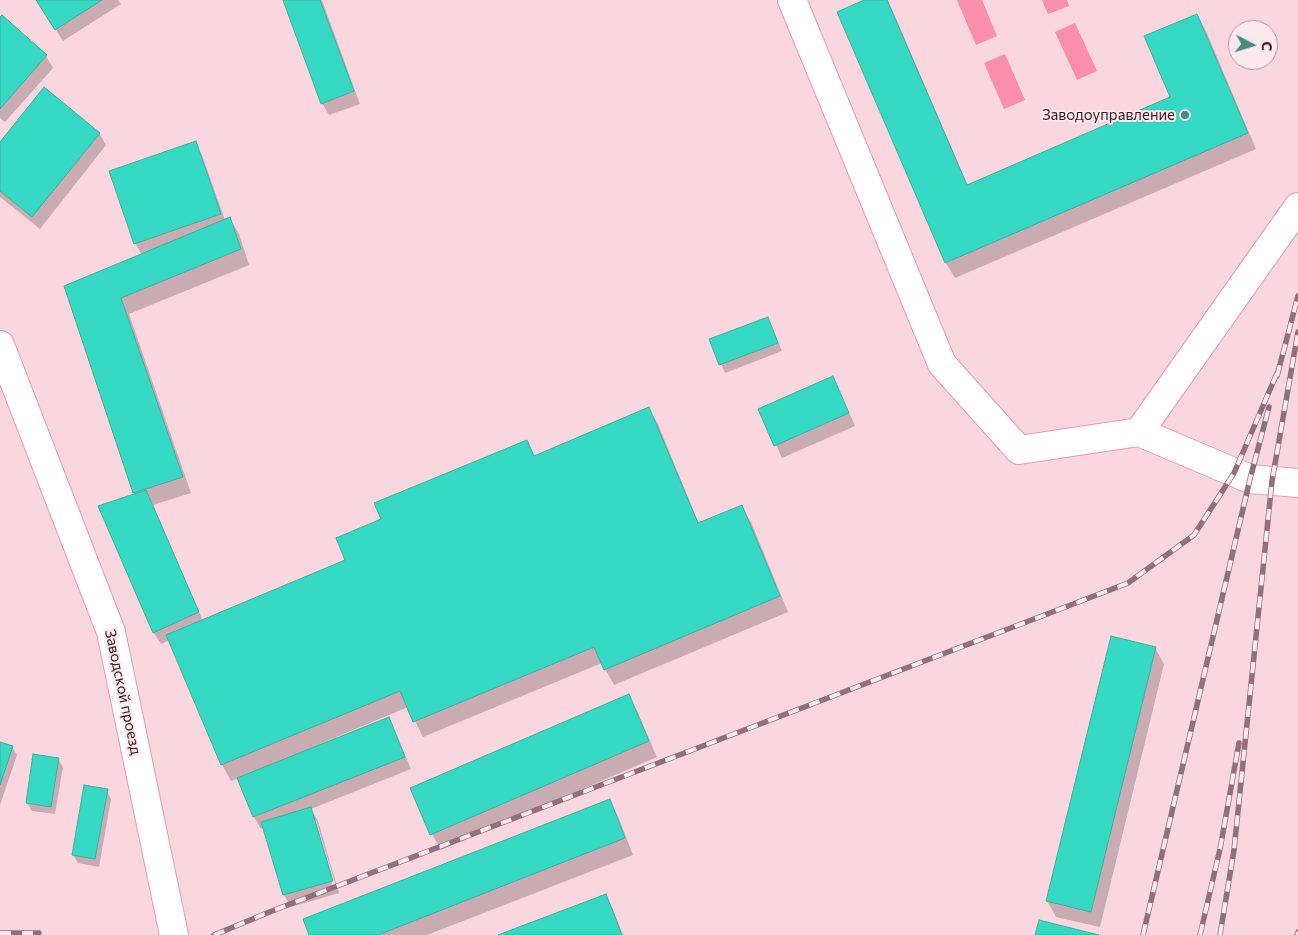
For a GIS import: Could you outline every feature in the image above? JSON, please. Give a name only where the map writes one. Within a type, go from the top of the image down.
[{"type":"street","points":[[792,0],[942,364],[1019,450],[1139,432],[1250,480],[1298,483]]},
{"type":"street","points":[[1139,432],[1298,207]]},
{"type":"street","name":"Заводской проезд","points":[[0,345],[111,632],[174,935]]},
{"type":"shaded area","points":[[957,0],[982,0],[997,36],[976,45]]},
{"type":"shaded area","points":[[1042,0],[1067,0],[1069,6],[1048,14]]},
{"type":"shaded area","points":[[1075,23],[1097,71],[1077,80],[1055,32]]},
{"type":"shaded area","points":[[1005,54],[1025,100],[1004,109],[984,63]]},
{"type":"building","points":[[36,0],[102,0],[55,30]]},
{"type":"building","points":[[283,0],[320,0],[354,91],[321,104]]},
{"type":"building","name":"Заводоуправление","points":[[864,0],[887,0],[967,185],[1170,97],[1144,36],[1197,14],[1248,133],[945,263],[837,12]]},
{"type":"building","points":[[2,15],[47,55],[0,109],[0,17]]},
{"type":"building","points":[[44,87],[100,133],[32,217],[0,191],[0,142]]},
{"type":"building","points":[[196,141],[221,214],[134,244],[109,171]]},
{"type":"building","points":[[230,217],[241,249],[121,298],[183,477],[133,493],[64,286]]},
{"type":"building","points":[[768,317],[778,343],[719,365],[709,339]]},
{"type":"building","points":[[833,376],[849,413],[774,446],[758,409]]},
{"type":"building","points":[[649,407],[698,523],[742,505],[780,596],[604,670],[594,647],[413,722],[400,691],[221,765],[166,635],[345,560],[336,538],[381,519],[374,503],[527,440],[534,456]]},
{"type":"building","points":[[146,490],[199,612],[153,633],[98,506]]},
{"type":"building","points":[[1111,636],[1156,647],[1091,912],[1046,901]]},
{"type":"building","points":[[629,694],[649,741],[430,835],[410,788]]},
{"type":"building","points":[[389,717],[405,757],[253,817],[237,778]]},
{"type":"building","points":[[0,742],[13,746],[0,785]]},
{"type":"building","points":[[33,754],[59,758],[51,807],[26,803]]},
{"type":"building","points":[[84,785],[108,789],[95,859],[72,855]]},
{"type":"building","points":[[610,799],[625,838],[378,935],[309,935],[303,919]]},
{"type":"building","points":[[311,807],[333,881],[283,895],[261,822]]},
{"type":"building","points":[[606,894],[622,935],[498,935]]},
{"type":"building","points":[[1039,920],[1099,935],[1035,935]]},
{"type":"railway","points":[[1277,376],[1298,296]]},
{"type":"railway","points":[[1220,935],[1234,850],[1272,481],[1298,332]]},
{"type":"railway","points":[[214,935],[272,911],[1128,583],[1194,535],[1234,473],[1278,371]]},
{"type":"railway","points":[[1143,935],[1250,479],[1269,407]]},
{"type":"railway","points":[[1200,935],[1220,849],[1239,743]]},
{"type":"railway","points":[[0,933],[39,933]]},
{"type":"place","name":"Заводоуправление","points":[[1185,115]]}]
